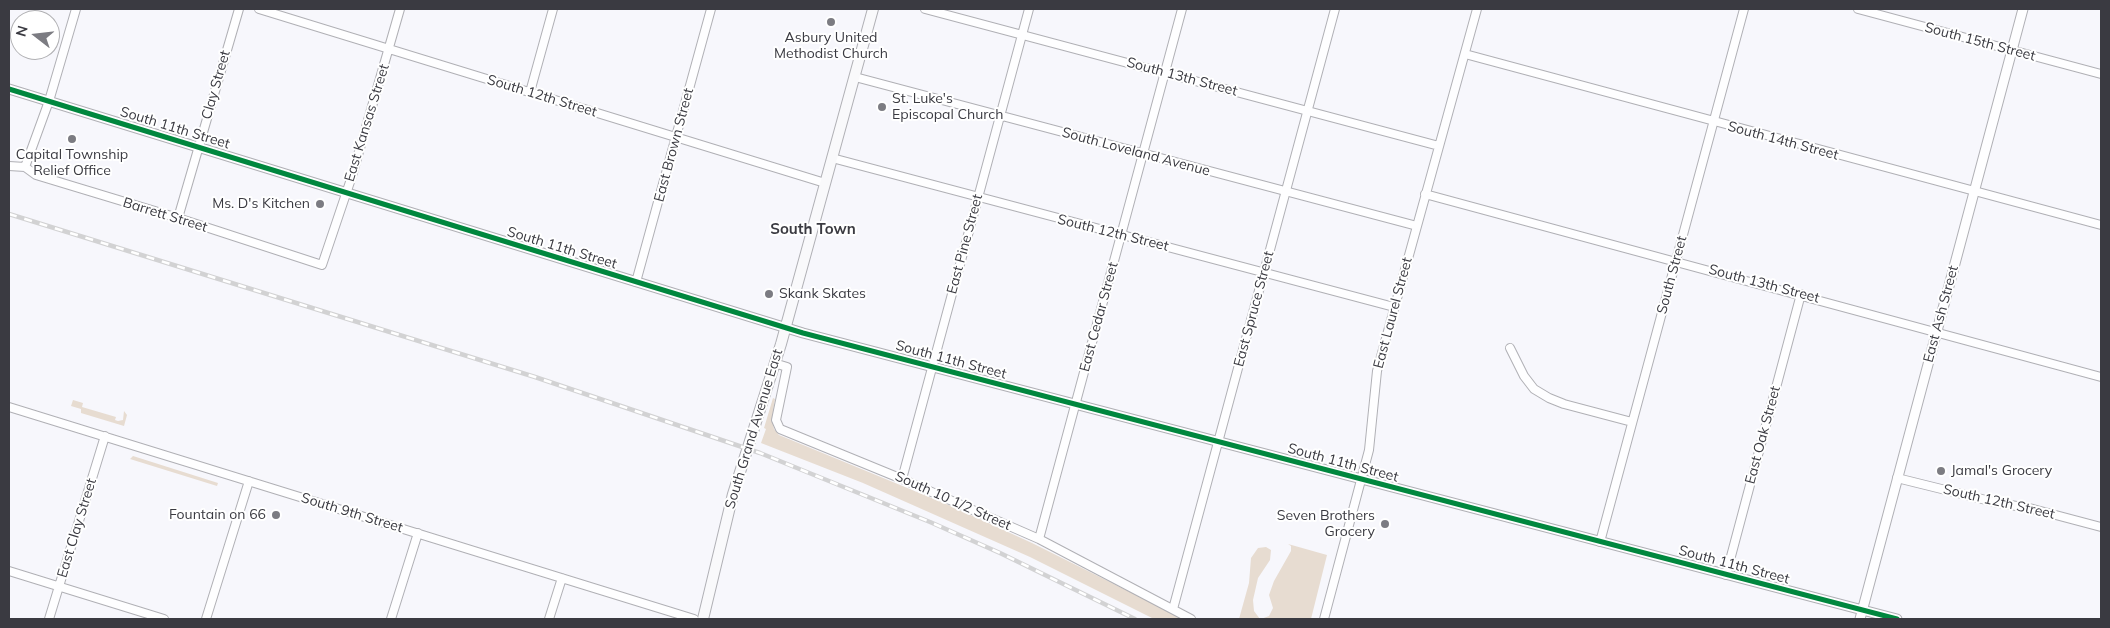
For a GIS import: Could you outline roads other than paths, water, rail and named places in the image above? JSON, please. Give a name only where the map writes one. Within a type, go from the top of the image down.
[{"type":"main road","name":"South Grand Avenue East","points":[[703,619],[733,494],[785,328],[873,9]]},
{"type":"street","points":[[25,167],[50,101],[76,9]]},
{"type":"street","name":"Clay Street","points":[[178,218],[239,9]]},
{"type":"street","name":"South 12th Street","points":[[259,9],[825,183]]},
{"type":"street","name":"East Kansas Street","points":[[322,265],[346,193],[400,9]]},
{"type":"street","points":[[530,92],[553,9]]},
{"type":"street","name":"East Brown Street","points":[[636,282],[711,9]]},
{"type":"street","name":"South 13th Street","points":[[925,9],[1307,109],[1439,146]]},
{"type":"street","name":"East Pine Street","points":[[902,479],[1028,9]]},
{"type":"street","name":"East Cedar Street","points":[[1039,539],[1182,9]]},
{"type":"street","name":"East Spruce Street","points":[[1173,609],[1335,9]]},
{"type":"street","name":"East Laurel Street","points":[[1324,619],[1372,434],[1377,372],[1477,9]]},
{"type":"street","name":"South Street","points":[[1600,542],[1744,9]]},
{"type":"street","name":"South 15th Street","points":[[1858,9],[2101,74]]},
{"type":"street","name":"East Ash Street","points":[[1861,615],[2023,9]]},
{"type":"street","name":"South 14th Street","points":[[1465,54],[2101,225]]},
{"type":"street","name":"South Loveland Avenue","points":[[855,77],[1417,226]]},
{"type":"street","name":"South 11th Street","points":[[9,89],[785,328],[1726,575],[1861,615],[1897,619]]},
{"type":"street","name":"South 12th Street","points":[[832,158],[1394,307]]},
{"type":"street","name":"Barrett Street","points":[[9,166],[25,167],[36,175],[178,218],[322,265]]},
{"type":"street","name":"South 13th Street","points":[[1425,194],[1801,294],[2101,377]]},
{"type":"street","name":"East Oak Street","points":[[1726,575],[1801,294]]},
{"type":"street","points":[[1510,348],[1524,376],[1534,389],[1564,404],[1632,422]]},
{"type":"street","name":"South 10 1/2 Street","points":[[774,363],[787,367],[776,420],[780,428],[1039,539],[1191,619]]},
{"type":"street","name":"South 9th Street","points":[[9,407],[694,619]]},
{"type":"street","name":"East Clay Street","points":[[49,619],[105,436]]},
{"type":"street","name":"South 12th Street","points":[[1897,478],[1994,502],[2033,508],[2101,527]]},
{"type":"street","points":[[206,619],[249,481]]},
{"type":"street","points":[[391,619],[418,533]]},
{"type":"street","points":[[9,571],[164,619]]},
{"type":"street","points":[[549,619],[562,578]]},
{"type":"railway","points":[[9,214],[535,377],[760,453],[930,522],[1000,553],[1135,619]]},
{"type":"place","name":"Asbury United Methodist Church","points":[[831,22]]},
{"type":"place","name":"St. Luke's Episcopal Church","points":[[882,107]]},
{"type":"place","name":"Capital Township Relief Office","points":[[72,139]]},
{"type":"place","name":"Ms. D's Kitchen","points":[[320,204]]},
{"type":"place","name":"Skank Skates","points":[[769,294]]},
{"type":"place","name":"Jamal's Grocery","points":[[1941,471]]},
{"type":"place","name":"Fountain on 66","points":[[276,515]]},
{"type":"place","name":"Seven Brothers Grocery","points":[[1385,524]]},
{"type":"district","name":"South Town","points":[[813,229]]}]
